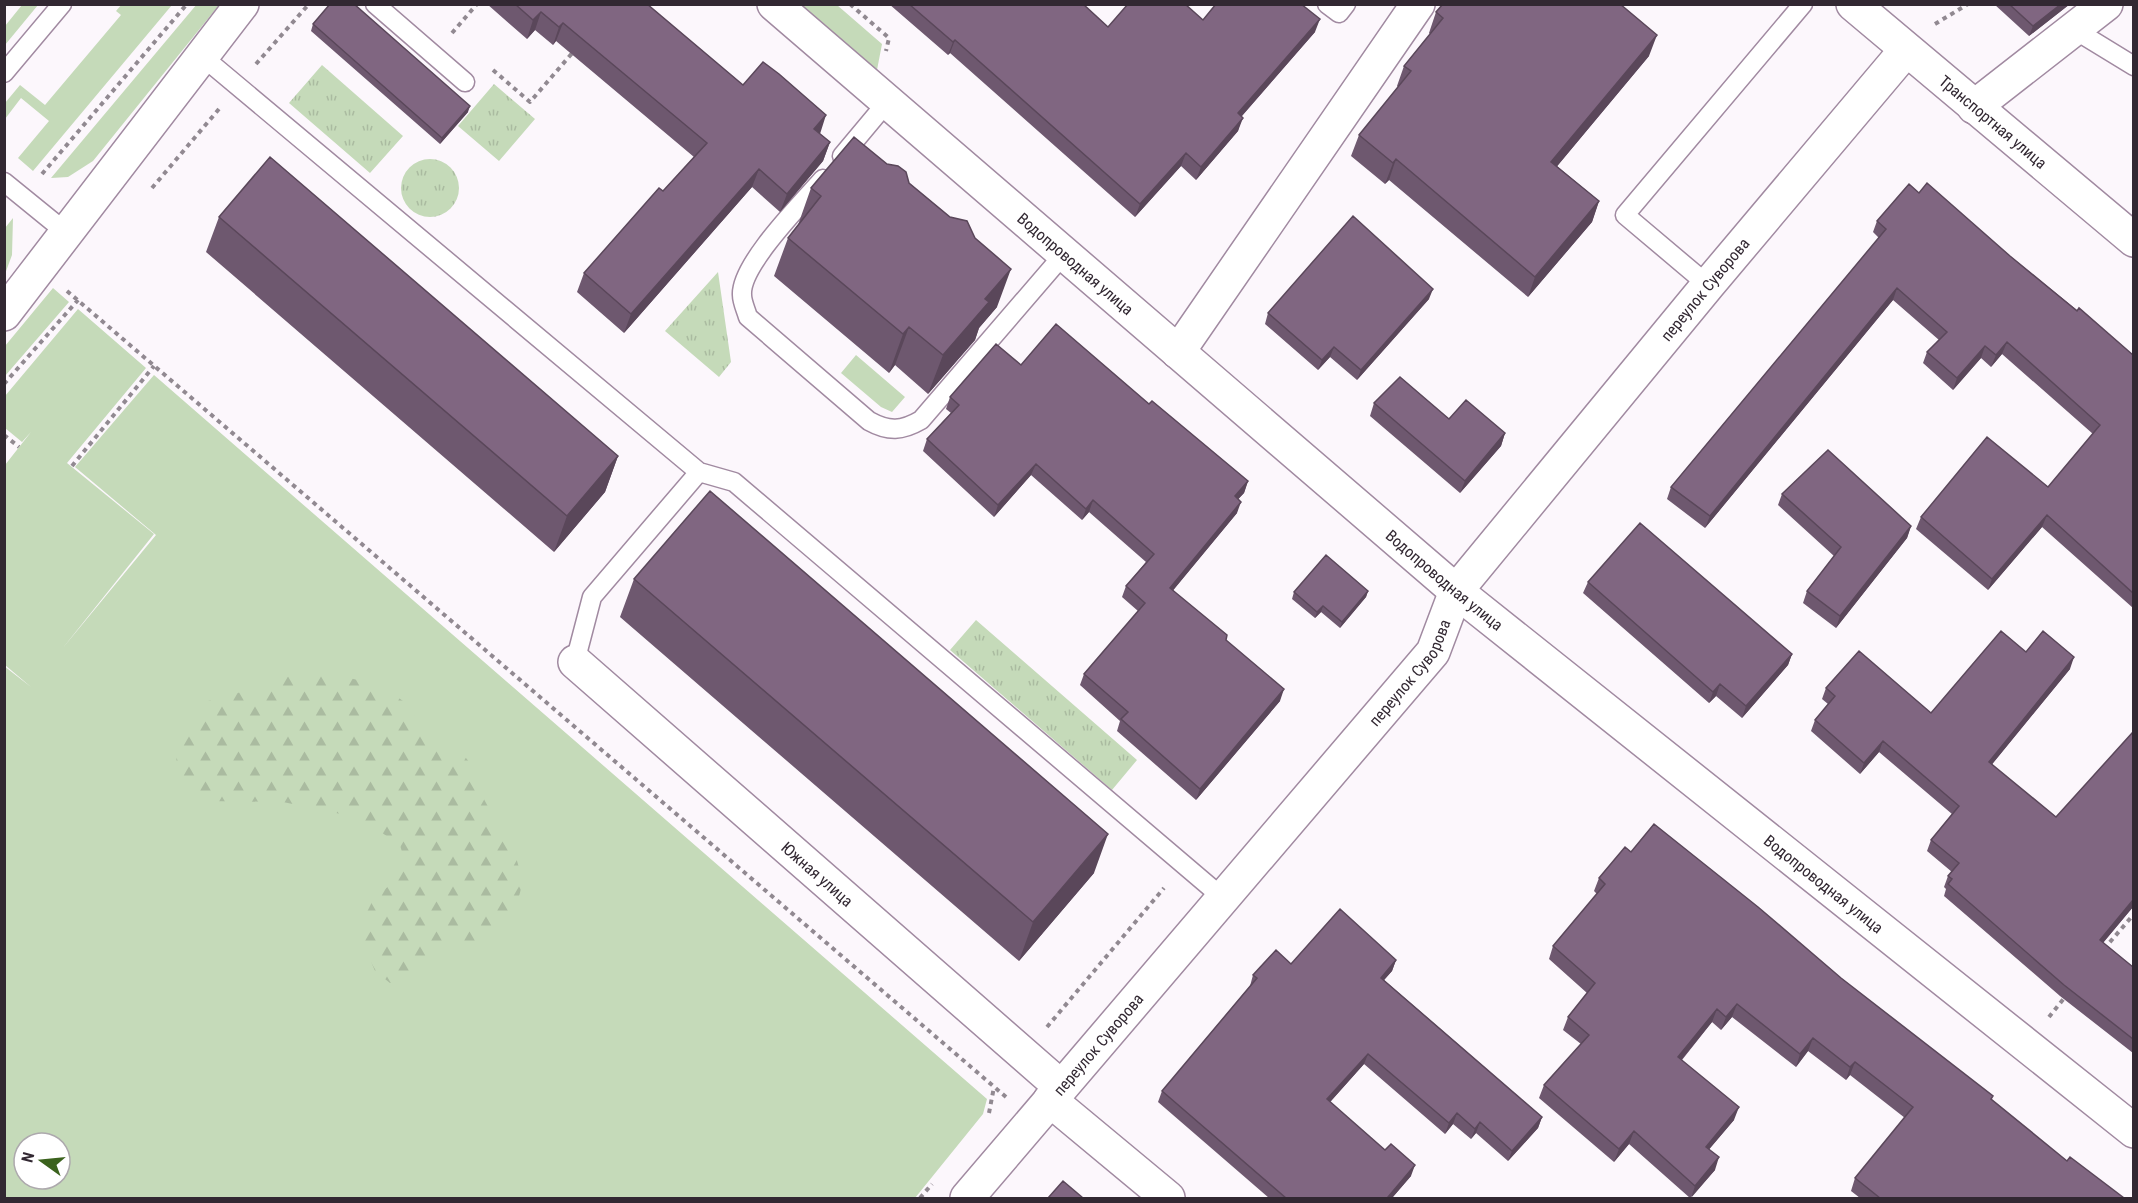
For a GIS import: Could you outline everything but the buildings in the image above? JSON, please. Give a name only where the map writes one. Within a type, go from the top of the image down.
[{"type":"street","points":[[4,314],[68,234],[242,4]]},
{"type":"street","name":"Водопроводная улица","points":[[774,4],[1456,591],[2133,1131]]},
{"type":"street","points":[[1178,352],[1418,4]]},
{"type":"street","name":"Транспортная улица","points":[[1853,4],[2133,240]]},
{"type":"street","points":[[1974,107],[2106,4]]},
{"type":"street","name":"переулок Суворова","points":[[967,1198],[1433,652],[1456,591],[1708,285],[1906,50]]},
{"type":"street","name":"Южная улица","points":[[575,662],[1024,1055],[1050,1101],[1168,1198]]},
{"type":"lane","points":[[4,73],[62,4]]},
{"type":"lane","points":[[375,4],[465,82]]},
{"type":"lane","points":[[1327,4],[1339,13],[1346,4]]},
{"type":"lane","points":[[1708,285],[1625,215],[1803,4]]},
{"type":"lane","points":[[2075,30],[2133,66]]},
{"type":"lane","points":[[203,57],[699,472],[734,482],[1222,898]]},
{"type":"lane","points":[[888,101],[749,267],[741,294],[748,317],[869,421],[893,430],[908,427],[921,420],[1064,254]]},
{"type":"lane","points":[[4,182],[68,234]]},
{"type":"lane","points":[[575,662],[592,597],[699,472]]},
{"type":"path","points":[[23,197],[187,4]]},
{"type":"path","points":[[145,196],[309,4]]},
{"type":"path","points":[[451,34],[477,4]]},
{"type":"path","points":[[442,27],[459,42]]},
{"type":"path","points":[[486,64],[530,102],[580,43]]},
{"type":"path","points":[[64,289],[1007,1098],[1050,1101]]},
{"type":"path","points":[[4,384],[78,300]]},
{"type":"path","points":[[72,466],[154,366]]},
{"type":"path","points":[[4,435],[19,447]]},
{"type":"path","points":[[1024,1055],[1169,883]]},
{"type":"path","points":[[2098,958],[2133,914]]},
{"type":"path","points":[[2026,1045],[2069,993]]},
{"type":"green space","points":[[122,4],[172,5],[33,171],[18,158],[49,121],[21,98],[5,119],[5,103],[20,85],[45,105],[121,15],[116,11]]},
{"type":"green space","points":[[197,4],[219,5],[93,161],[68,177],[51,178]]},
{"type":"green space","points":[[22,5],[38,5],[5,45],[5,26]]},
{"type":"green space","points":[[800,5],[837,5],[882,44],[877,70]]},
{"type":"green space","points":[[322,65],[403,136],[370,173],[289,103]]},
{"type":"green space","points":[[494,84],[535,119],[499,161],[458,126]]},
{"type":"green space","points":[[430,159],[441,161],[454,172],[459,188],[457,199],[446,212],[430,217],[419,215],[406,204],[401,188],[403,177],[414,164]]},
{"type":"green space","points":[[13,218],[12,255],[5,274],[5,228]]},
{"type":"green space","points":[[718,272],[731,362],[719,377],[665,331]]},
{"type":"green space","points":[[53,288],[69,302],[5,376],[5,346]]},
{"type":"green space","points":[[78,309],[146,368],[67,463],[154,534],[62,649],[156,535],[75,467],[154,375],[987,1099],[983,1114],[915,1198],[5,1198],[4,666],[31,687],[5,665],[5,465],[31,432],[22,442],[5,428],[5,396]]},
{"type":"green space","points":[[856,355],[905,397],[892,412],[881,407],[841,373]]},
{"type":"green space","points":[[976,620],[1137,760],[1112,790],[950,650]]},
{"type":"green space","points":[[299,671],[367,682],[392,693],[403,701],[427,735],[457,750],[469,762],[487,806],[507,839],[518,863],[521,887],[519,897],[502,923],[490,935],[476,941],[461,943],[445,940],[439,943],[427,955],[416,976],[405,982],[390,983],[375,971],[365,947],[365,916],[373,900],[395,880],[404,859],[400,845],[360,818],[283,802],[206,801],[176,779],[177,737],[208,701],[275,683]]}]
